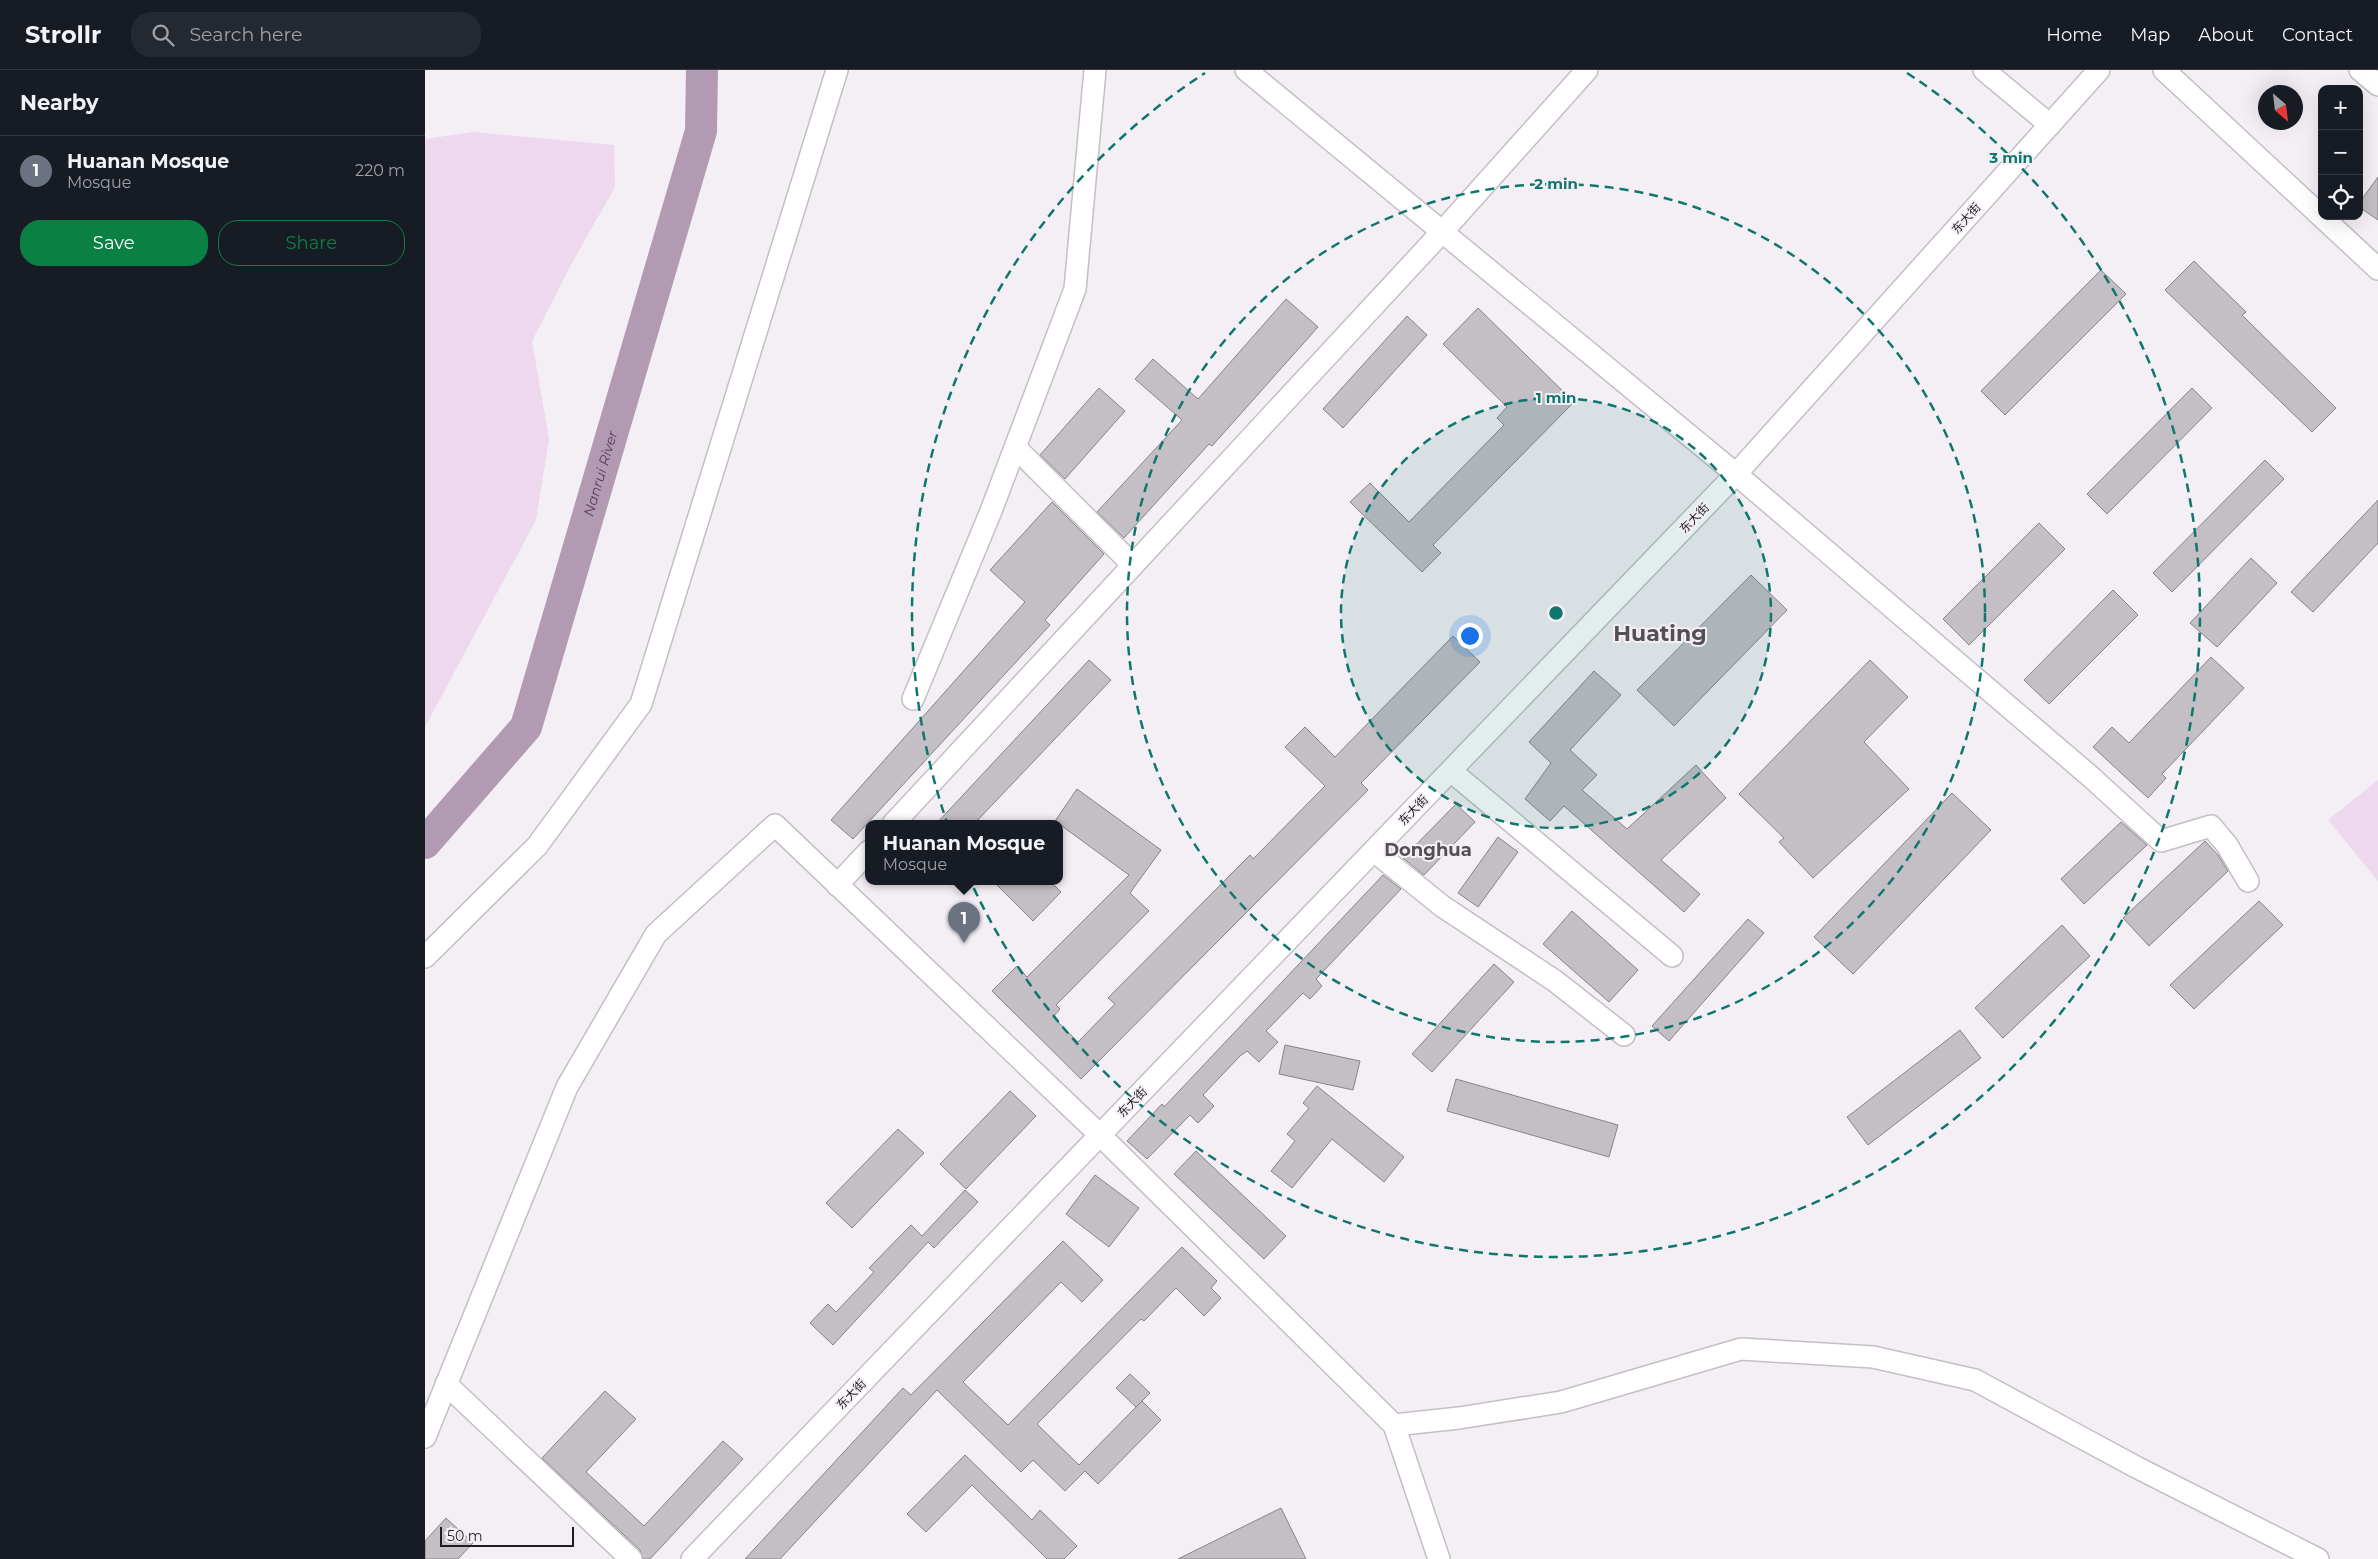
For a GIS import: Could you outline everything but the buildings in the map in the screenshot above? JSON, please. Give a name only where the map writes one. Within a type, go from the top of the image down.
[{"type":"street","points":[[425,957],[537,846],[641,704],[837,70]]},
{"type":"street","points":[[913,699],[1015,448],[1075,289],[1095,70]]},
{"type":"street","points":[[1246,70],[1736,474],[2091,777],[2161,840],[2211,826],[2227,845],[2248,881]]},
{"type":"street","points":[[897,820],[1442,232],[1587,70]]},
{"type":"street","points":[[1984,70],[2050,125]]},
{"type":"street","name":"东大街","points":[[692,1559],[1736,474],[2099,70]]},
{"type":"street","points":[[2163,70],[2378,269]]},
{"type":"street","points":[[2360,70],[2378,85]]},
{"type":"street","points":[[1015,448],[1133,565]]},
{"type":"street","points":[[1451,771],[1672,956]]},
{"type":"street","points":[[425,1437],[567,1086],[656,934],[775,825],[1100,1135],[1394,1424],[1439,1559]]},
{"type":"street","points":[[1374,851],[1442,906],[1555,981],[1624,1034]]},
{"type":"street","points":[[837,885],[865,854]]},
{"type":"street","points":[[1394,1424],[1459,1418],[1561,1402],[1741,1349],[1873,1357],[1975,1380],[2137,1467],[2318,1559]]},
{"type":"street","points":[[446,1384],[631,1559]]},
{"type":"shaded area","points":[[473,132],[614,145],[615,187],[572,263],[532,341],[549,439],[536,520],[425,727],[425,139]]},
{"type":"shaded area","points":[[2378,780],[2378,881],[2328,820]]},
{"type":"waterway","name":"Nanrui River","points":[[425,843],[526,727],[701,131],[702,70]]},
{"type":"place","name":"Huanan Mosque","points":[[964,943]]},
{"type":"district","name":"Huating","points":[[1660,633]]},
{"type":"district","name":"Donghua","points":[[1428,850]]}]
